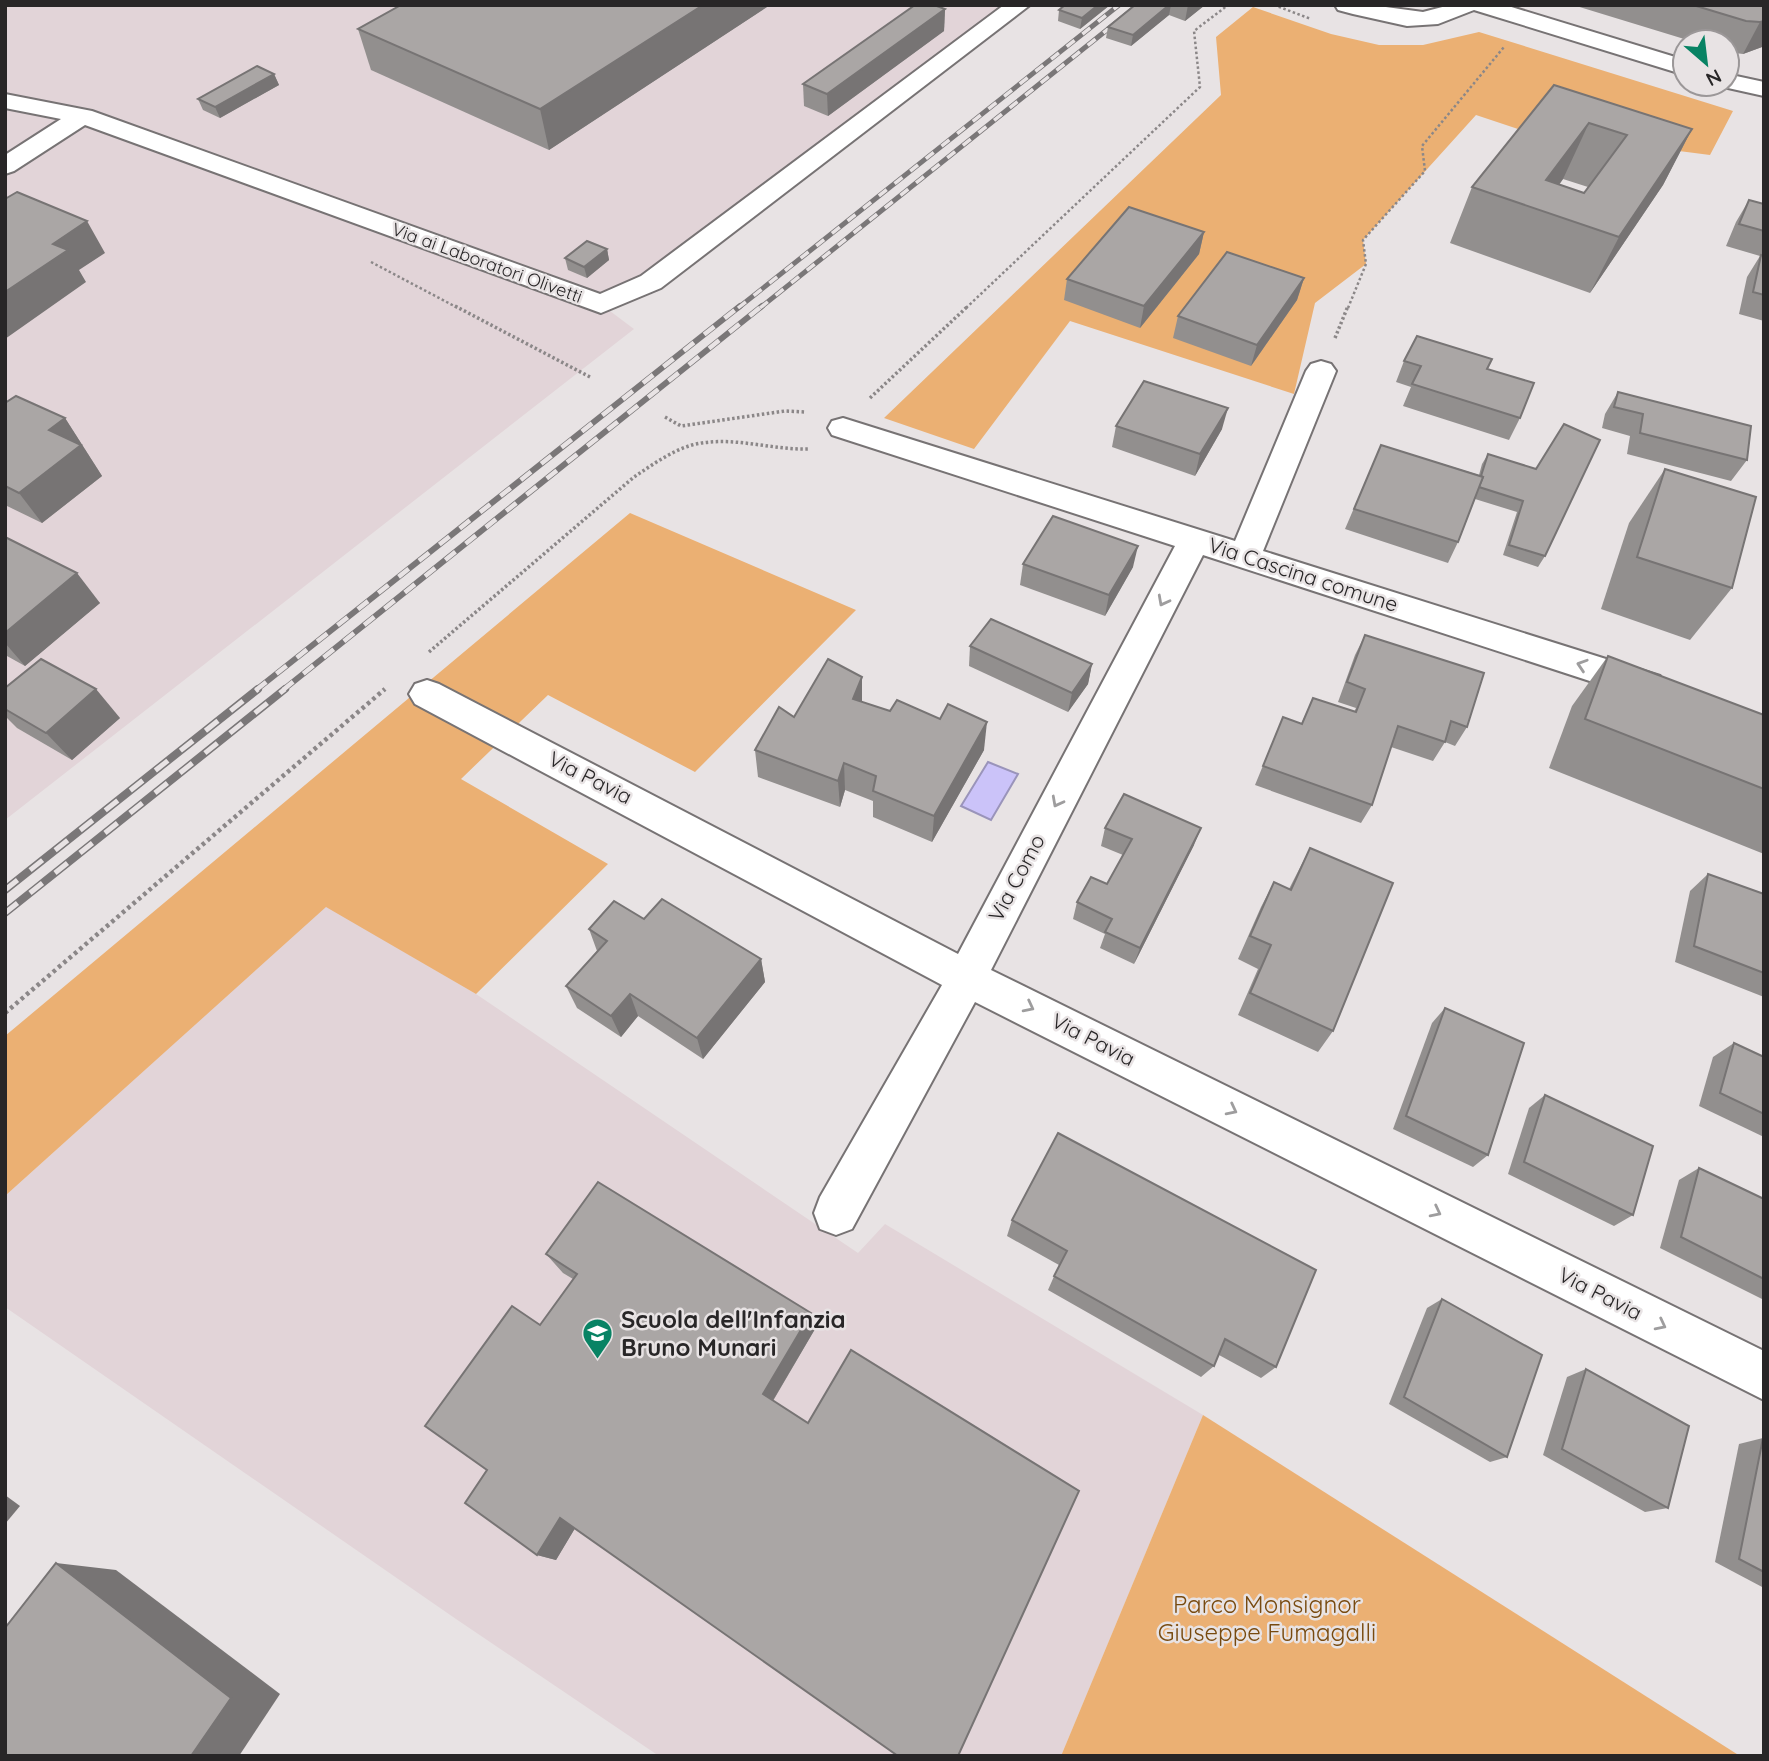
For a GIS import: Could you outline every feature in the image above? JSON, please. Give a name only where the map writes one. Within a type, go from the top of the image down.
[{"type":"street","name":"Via ai Laboratori Olivetti","points":[[5,101],[83,116],[601,304],[651,282],[1019,5]]},
{"type":"street","points":[[1346,5],[1380,16],[1409,19],[1437,18],[1459,11],[1467,5]]},
{"type":"street","points":[[1481,5],[1671,64]]},
{"type":"street","points":[[1741,84],[1764,89]]},
{"type":"street","points":[[5,166],[83,116]]},
{"type":"street","points":[[1245,556],[1321,371]]},
{"type":"street","name":"Via Cascina comune","points":[[842,428],[1684,698]]},
{"type":"street","name":"Via Como","points":[[836,1213],[967,978],[988,933],[1195,540]]},
{"type":"street","name":"Via Pavia","points":[[427,694],[669,819],[872,930],[1764,1376]]},
{"type":"path","points":[[428,653],[634,477],[667,456],[692,444],[722,441],[785,450],[807,450],[826,442],[1200,87],[1194,31],[1228,5]]},
{"type":"path","points":[[1321,371],[1366,264],[1363,240],[1425,171],[1422,146],[1508,42]]},
{"type":"path","points":[[401,270],[362,256],[590,377]]},
{"type":"path","points":[[664,417],[681,426],[801,410],[842,428]]},
{"type":"path","points":[[5,1013],[386,688]]},
{"type":"shaded area","points":[[5,5],[1019,5],[602,305],[634,329],[5,820]]},
{"type":"shaded area","points":[[988,762],[1018,774],[991,820],[961,806]]},
{"type":"shaded area","name":"Scuola dell'Infanzia Bruno Munari","points":[[326,906],[476,994],[858,1253],[885,1224],[1203,1415],[1061,1756],[659,1756],[5,1307],[5,1196]]},
{"type":"green space","points":[[1253,7],[1331,34],[1379,45],[1423,45],[1479,32],[1671,92],[1671,98],[1691,98],[1733,111],[1710,155],[1524,131],[1476,115],[1363,240],[1366,264],[1315,303],[1294,394],[1070,321],[974,449],[884,418],[1221,95],[1216,37]]},
{"type":"green space","points":[[630,513],[856,610],[695,772],[548,695],[461,779],[608,864],[476,994],[326,907],[5,1196],[5,1036]]},
{"type":"green space","name":"Parco Monsignor Giuseppe Fumagalli","points":[[1203,1415],[1740,1756],[1061,1756]]},
{"type":"building","points":[[401,5],[703,5],[540,109],[358,29]]},
{"type":"building","points":[[915,5],[934,5],[945,9],[827,94],[803,84]]},
{"type":"building","points":[[1065,5],[1098,5],[1082,18],[1059,10]]},
{"type":"building","points":[[1135,5],[1169,5],[1133,35],[1108,27]]},
{"type":"building","points":[[1693,5],[1764,5],[1764,21],[1746,21]]},
{"type":"building","points":[[257,66],[274,74],[215,107],[198,99]]},
{"type":"building","points":[[1554,85],[1692,129],[1619,237],[1472,187]],"holes":[[[1589,123],[1627,135],[1584,193],[1546,180]]]},
{"type":"building","points":[[17,192],[87,221],[53,244],[68,250],[5,292],[5,199]]},
{"type":"building","points":[[1749,200],[1764,204],[1764,231],[1739,224]]},
{"type":"building","points":[[1129,207],[1204,232],[1144,306],[1067,279]]},
{"type":"building","points":[[587,241],[607,249],[584,267],[565,258]]},
{"type":"building","points":[[1227,252],[1304,278],[1257,345],[1178,316]]},
{"type":"building","points":[[1761,255],[1764,256],[1764,295],[1753,292]]},
{"type":"building","points":[[1417,336],[1492,359],[1487,369],[1534,383],[1520,418],[1412,384],[1421,366],[1404,361]]},
{"type":"building","points":[[1144,381],[1228,408],[1200,454],[1116,426]]},
{"type":"building","points":[[1618,392],[1751,426],[1747,460],[1640,433],[1643,414],[1614,407]]},
{"type":"building","points":[[16,396],[65,418],[49,430],[81,445],[19,493],[5,486],[5,403]]},
{"type":"building","points":[[1564,424],[1600,440],[1545,556],[1509,545],[1523,501],[1479,487],[1488,454],[1536,469]]},
{"type":"building","points":[[1381,445],[1483,477],[1458,542],[1354,509]]},
{"type":"building","points":[[1665,469],[1756,497],[1732,588],[1637,557]]},
{"type":"building","points":[[1053,516],[1138,546],[1109,595],[1023,564]]},
{"type":"building","points":[[5,537],[77,573],[5,633]]},
{"type":"building","points":[[991,619],[1092,664],[1072,693],[970,646]]},
{"type":"building","points":[[1365,635],[1484,673],[1467,727],[1451,721],[1445,742],[1398,726],[1372,805],[1263,766],[1283,717],[1302,724],[1313,698],[1356,712],[1365,689],[1347,682]]},
{"type":"building","points":[[1608,656],[1764,715],[1764,789],[1585,719]]},
{"type":"building","points":[[41,659],[96,689],[46,733],[5,709],[5,688]]},
{"type":"building","points":[[828,659],[862,677],[853,699],[890,711],[897,700],[940,719],[948,704],[987,722],[934,816],[873,791],[876,776],[844,763],[838,781],[755,750],[779,707],[794,717]]},
{"type":"building","points":[[1124,794],[1201,828],[1140,948],[1105,932],[1112,919],[1077,902],[1091,877],[1107,884],[1132,839],[1105,828]]},
{"type":"building","points":[[1310,848],[1393,883],[1333,1031],[1250,993],[1271,945],[1250,936],[1274,882],[1291,890]]},
{"type":"building","points":[[1708,874],[1764,894],[1764,973],[1694,946]]},
{"type":"building","points":[[662,899],[761,959],[697,1038],[630,994],[611,1016],[566,986],[607,941],[589,929],[614,901],[644,919]]},
{"type":"building","points":[[1445,1008],[1524,1043],[1488,1155],[1406,1116]]},
{"type":"building","points":[[1734,1043],[1764,1057],[1764,1114],[1720,1093]]},
{"type":"building","points":[[1545,1095],[1653,1146],[1633,1215],[1524,1162]]},
{"type":"building","points":[[1058,1133],[1316,1270],[1276,1367],[1225,1339],[1214,1366],[1054,1276],[1067,1251],[1012,1220]]},
{"type":"building","points":[[1699,1168],[1764,1199],[1764,1279],[1681,1237]]},
{"type":"building","points":[[598,1182],[811,1313],[763,1394],[808,1423],[851,1350],[1079,1491],[958,1756],[898,1756],[560,1518],[537,1555],[465,1503],[487,1470],[425,1426],[512,1306],[540,1325],[577,1274],[546,1254]]},
{"type":"building","points":[[1442,1299],[1542,1355],[1507,1457],[1404,1397]]},
{"type":"building","points":[[1586,1369],[1689,1426],[1668,1508],[1562,1449]]},
{"type":"building","points":[[1764,1438],[1764,1572],[1739,1559]]},
{"type":"building","points":[[56,1563],[231,1698],[191,1756],[5,1756],[5,1628]]},
{"type":"railway","points":[[738,308],[1119,5]]},
{"type":"railway","points":[[760,308],[1138,5]]},
{"type":"railway","points":[[256,690],[740,306]]},
{"type":"railway","points":[[283,690],[762,306]]},
{"type":"railway","points":[[5,890],[258,689]]},
{"type":"railway","points":[[5,913],[285,689]]},
{"type":"place","name":"Scuola dell'Infanzia Bruno Munari","points":[[598,1361]]}]
